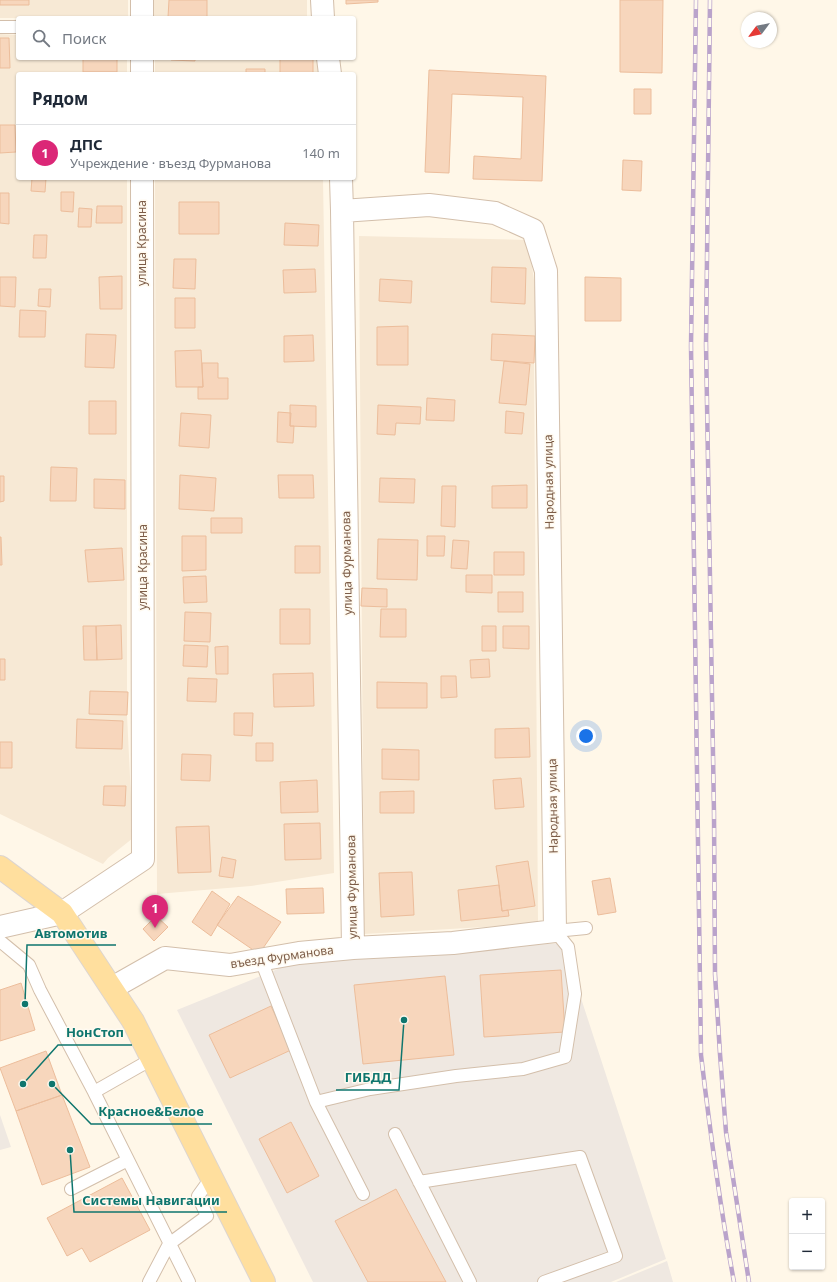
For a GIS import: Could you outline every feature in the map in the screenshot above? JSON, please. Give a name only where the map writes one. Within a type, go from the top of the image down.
[{"type":"main road","points":[[0,867],[62,912],[112,988],[132,1021],[152,1059],[264,1282]]},
{"type":"street","points":[[142,0],[142,16]]},
{"type":"street","points":[[322,0],[323,16]]},
{"type":"street","points":[[142,60],[142,72]]},
{"type":"street","points":[[328,60],[330,72]]},
{"type":"street","name":"улица Красина","points":[[62,912],[143,859],[142,180]]},
{"type":"street","name":"улица Фурманова","points":[[340,180],[342,211],[353,948]]},
{"type":"street","name":"Народная улица","points":[[342,211],[429,205],[496,213],[533,230],[546,271],[555,931]]},
{"type":"street","points":[[0,927],[62,912]]},
{"type":"street","name":"въезд Фурманова","points":[[112,988],[165,958],[230,965],[299,953],[353,948],[453,943],[555,931]]},
{"type":"lane","points":[[0,26],[16,27]]},
{"type":"lane","points":[[555,931],[586,928]]},
{"type":"lane","points":[[316,1102],[370,1089],[456,1076],[523,1069],[565,1057],[575,994],[568,947],[555,931]]},
{"type":"lane","points":[[0,941],[29,965],[40,990],[94,1092],[189,1282]]},
{"type":"lane","points":[[261,960],[316,1102],[363,1194]]},
{"type":"lane","points":[[94,1092],[152,1059]]},
{"type":"lane","points":[[395,1134],[470,1282]]},
{"type":"lane","points":[[419,1182],[580,1157],[616,1256],[544,1282]]},
{"type":"lane","points":[[71,1189],[128,1160]]},
{"type":"lane","points":[[149,1282],[169,1244],[207,1216],[198,1196],[211,1178]]},
{"type":"shaded area","points":[[0,0],[128,0],[128,16],[16,16],[16,18],[0,18]]},
{"type":"shaded area","points":[[153,0],[307,0],[307,16],[153,16]]},
{"type":"shaded area","points":[[0,34],[16,35],[16,60],[127,60],[127,72],[16,72],[16,180],[127,180],[127,715],[133,838],[108,858],[103,864],[0,814]]},
{"type":"shaded area","points":[[155,60],[320,60],[320,72],[155,72]]},
{"type":"shaded area","points":[[155,180],[323,180],[334,873],[251,886],[157,894]]},
{"type":"shaded area","points":[[359,236],[528,240],[537,300],[534,363],[538,924],[364,934]]},
{"type":"shaded area","points":[[563,943],[666,1259],[611,1282],[313,1282],[177,1010],[300,960]]},
{"type":"shaded area","points":[[0,1115],[11,1147],[0,1150]]},
{"type":"shaded area","points":[[667,1261],[673,1282],[616,1282]]},
{"type":"building","points":[[0,0],[29,0],[29,5],[0,5]]},
{"type":"building","points":[[169,0],[207,0],[207,16],[168,16]]},
{"type":"building","points":[[346,0],[378,0],[378,2],[346,4]]},
{"type":"building","points":[[620,0],[663,0],[662,73],[620,72]]},
{"type":"building","points":[[0,38],[9,38],[10,68],[0,68]]},
{"type":"building","points":[[83,60],[117,60],[117,72],[83,72]]},
{"type":"building","points":[[171,60],[195,60],[195,61]]},
{"type":"building","points":[[280,60],[313,60],[313,72],[280,72]]},
{"type":"building","points":[[246,69],[265,69],[265,72],[246,72]]},
{"type":"building","points":[[429,70],[546,76],[542,181],[473,179],[474,156],[521,159],[523,97],[452,94],[449,173],[425,172]]},
{"type":"building","points":[[634,89],[651,89],[651,114],[634,114]]},
{"type":"building","points":[[0,125],[15,125],[16,152],[0,153]]},
{"type":"building","points":[[623,160],[642,161],[641,191],[622,190]]},
{"type":"building","points":[[32,180],[46,180],[45,192],[31,191]]},
{"type":"building","points":[[61,192],[74,192],[73,212],[61,211]]},
{"type":"building","points":[[0,193],[9,193],[9,224],[0,223]]},
{"type":"building","points":[[179,202],[219,202],[219,234],[179,234]]},
{"type":"building","points":[[97,206],[122,206],[122,223],[96,223]]},
{"type":"building","points":[[79,208],[92,209],[91,227],[78,227]]},
{"type":"building","points":[[285,223],[319,225],[318,246],[284,245]]},
{"type":"building","points":[[34,235],[47,235],[46,258],[33,258]]},
{"type":"building","points":[[174,259],[196,259],[195,289],[173,288]]},
{"type":"building","points":[[492,267],[526,268],[525,304],[491,302]]},
{"type":"building","points":[[315,269],[316,292],[284,293],[283,270]]},
{"type":"building","points":[[122,276],[122,309],[100,309],[99,277]]},
{"type":"building","points":[[0,277],[16,277],[15,307],[0,306]]},
{"type":"building","points":[[585,277],[621,278],[621,321],[585,321]]},
{"type":"building","points":[[380,279],[412,281],[411,303],[379,301]]},
{"type":"building","points":[[39,289],[51,289],[50,307],[38,306]]},
{"type":"building","points":[[175,298],[195,298],[195,328],[175,328]]},
{"type":"building","points":[[20,310],[46,311],[45,337],[19,337]]},
{"type":"building","points":[[408,326],[408,365],[377,365],[377,327]]},
{"type":"building","points":[[86,334],[116,335],[114,368],[85,367]]},
{"type":"building","points":[[492,334],[535,336],[534,363],[491,360]]},
{"type":"building","points":[[313,335],[314,361],[284,362],[284,336]]},
{"type":"building","points":[[201,350],[203,387],[176,387],[175,351]]},
{"type":"building","points":[[504,361],[530,364],[526,405],[499,403]]},
{"type":"building","points":[[202,363],[218,363],[218,378],[228,378],[228,399],[198,399],[198,387],[203,387]]},
{"type":"building","points":[[427,398],[455,400],[454,421],[426,420]]},
{"type":"building","points":[[89,401],[116,401],[116,434],[89,434]]},
{"type":"building","points":[[290,405],[316,406],[316,427],[290,426]]},
{"type":"building","points":[[378,405],[421,407],[420,424],[396,423],[395,435],[377,434]]},
{"type":"building","points":[[506,411],[524,413],[522,434],[505,433]]},
{"type":"building","points":[[278,412],[291,413],[290,426],[294,426],[293,443],[277,442]]},
{"type":"building","points":[[181,413],[211,415],[209,448],[179,446]]},
{"type":"building","points":[[51,467],[77,468],[76,501],[50,501]]},
{"type":"building","points":[[180,475],[216,478],[214,511],[179,509]]},
{"type":"building","points":[[278,475],[313,475],[314,498],[279,498]]},
{"type":"building","points":[[0,476],[4,476],[4,501],[0,502]]},
{"type":"building","points":[[380,478],[415,479],[414,503],[379,502]]},
{"type":"building","points":[[94,479],[125,480],[125,509],[94,508]]},
{"type":"building","points":[[527,485],[527,508],[492,508],[492,486]]},
{"type":"building","points":[[442,486],[456,486],[455,527],[441,526]]},
{"type":"building","points":[[211,518],[242,518],[242,533],[211,533]]},
{"type":"building","points":[[182,536],[206,536],[206,570],[182,571]]},
{"type":"building","points":[[427,536],[445,536],[444,556],[427,556]]},
{"type":"building","points":[[1,537],[2,565],[0,565]]},
{"type":"building","points":[[378,539],[418,540],[417,580],[377,579]]},
{"type":"building","points":[[453,540],[469,541],[467,569],[451,568]]},
{"type":"building","points":[[295,546],[320,546],[320,573],[295,573]]},
{"type":"building","points":[[122,548],[124,580],[88,582],[85,550]]},
{"type":"building","points":[[494,552],[524,552],[524,575],[494,575]]},
{"type":"building","points":[[466,575],[492,575],[492,593],[466,592]]},
{"type":"building","points":[[206,576],[207,602],[184,603],[183,577]]},
{"type":"building","points":[[362,588],[387,589],[387,607],[361,606]]},
{"type":"building","points":[[498,592],[523,592],[523,612],[498,612]]},
{"type":"building","points":[[280,609],[310,609],[310,644],[280,644]]},
{"type":"building","points":[[381,609],[406,609],[406,637],[380,637]]},
{"type":"building","points":[[185,612],[211,613],[210,642],[184,641]]},
{"type":"building","points":[[121,625],[122,659],[97,660],[96,626]]},
{"type":"building","points":[[83,626],[96,626],[97,660],[84,660]]},
{"type":"building","points":[[482,626],[496,626],[496,651],[482,651]]},
{"type":"building","points":[[503,626],[529,626],[529,649],[503,648]]},
{"type":"building","points":[[184,645],[208,646],[207,667],[183,666]]},
{"type":"building","points":[[228,646],[228,674],[216,674],[215,647]]},
{"type":"building","points":[[0,659],[5,659],[5,680],[0,680]]},
{"type":"building","points":[[489,659],[490,677],[471,678],[470,660]]},
{"type":"building","points":[[313,673],[314,706],[274,707],[273,674]]},
{"type":"building","points":[[441,676],[456,676],[457,697],[441,698]]},
{"type":"building","points":[[188,678],[217,679],[216,702],[187,701]]},
{"type":"building","points":[[377,682],[427,683],[427,708],[377,708]]},
{"type":"building","points":[[90,691],[128,692],[127,715],[89,714]]},
{"type":"building","points":[[234,713],[253,713],[252,736],[234,735]]},
{"type":"building","points":[[77,719],[123,721],[122,749],[76,748]]},
{"type":"building","points":[[529,728],[530,757],[495,758],[495,729]]},
{"type":"building","points":[[0,742],[12,742],[12,768],[0,768]]},
{"type":"building","points":[[256,743],[273,743],[273,761],[256,761]]},
{"type":"building","points":[[382,749],[419,750],[419,780],[382,779]]},
{"type":"building","points":[[182,754],[211,755],[210,781],[181,780]]},
{"type":"building","points":[[521,778],[524,807],[495,809],[493,780]]},
{"type":"building","points":[[317,780],[318,812],[281,813],[280,782]]},
{"type":"building","points":[[104,786],[126,786],[125,806],[103,805]]},
{"type":"building","points":[[414,791],[414,813],[380,813],[380,792]]},
{"type":"building","points":[[320,823],[321,859],[285,860],[284,824]]},
{"type":"building","points":[[209,826],[211,872],[178,873],[176,827]]},
{"type":"building","points":[[222,857],[236,860],[233,878],[219,876]]},
{"type":"building","points":[[528,861],[535,906],[502,911],[496,866]]},
{"type":"building","points":[[412,872],[414,915],[381,917],[379,873]]},
{"type":"building","points":[[610,878],[616,912],[598,915],[592,881]]},
{"type":"building","points":[[499,885],[502,911],[508,910],[509,916],[461,921],[458,890]]},
{"type":"building","points":[[323,888],[324,913],[287,914],[286,889]]},
{"type":"building","points":[[212,891],[230,904],[211,936],[192,922]]},
{"type":"building","points":[[238,896],[281,922],[259,954],[217,925]]},
{"type":"building","points":[[156,916],[168,927],[154,941],[143,929]]},
{"type":"building","points":[[561,970],[565,1032],[484,1037],[480,975]]},
{"type":"building","points":[[445,976],[454,1055],[363,1064],[354,985]]},
{"type":"building","points":[[21,983],[35,1030],[0,1041],[0,990]]},
{"type":"building","points":[[271,1006],[291,1050],[230,1078],[209,1035]]},
{"type":"building","points":[[46,1051],[62,1095],[16,1111],[0,1068]]},
{"type":"building","points":[[62,1095],[90,1167],[42,1185],[16,1111]]},
{"type":"building","points":[[291,1122],[319,1176],[287,1193],[259,1139]]},
{"type":"building","points":[[122,1178],[150,1230],[90,1262],[82,1248],[67,1256],[47,1218]]},
{"type":"building","points":[[396,1189],[446,1282],[368,1282],[335,1221]]},
{"type":"railway","points":[[696,0],[691,346],[701,1055],[724,1226],[734,1282]]},
{"type":"railway","points":[[710,0],[706,344],[714,813],[715,974],[726,1132],[749,1282]]},
{"type":"place","name":"ДПС","points":[[155,928]]},
{"type":"place","name":"Автомотив","points":[[25,1004]]},
{"type":"place","name":"ГИБДД","points":[[404,1020]]},
{"type":"place","name":"НонСтоп","points":[[23,1084]]},
{"type":"place","name":"Красное&Белое","points":[[52,1084]]},
{"type":"place","name":"Системы Навигации","points":[[70,1150]]}]
